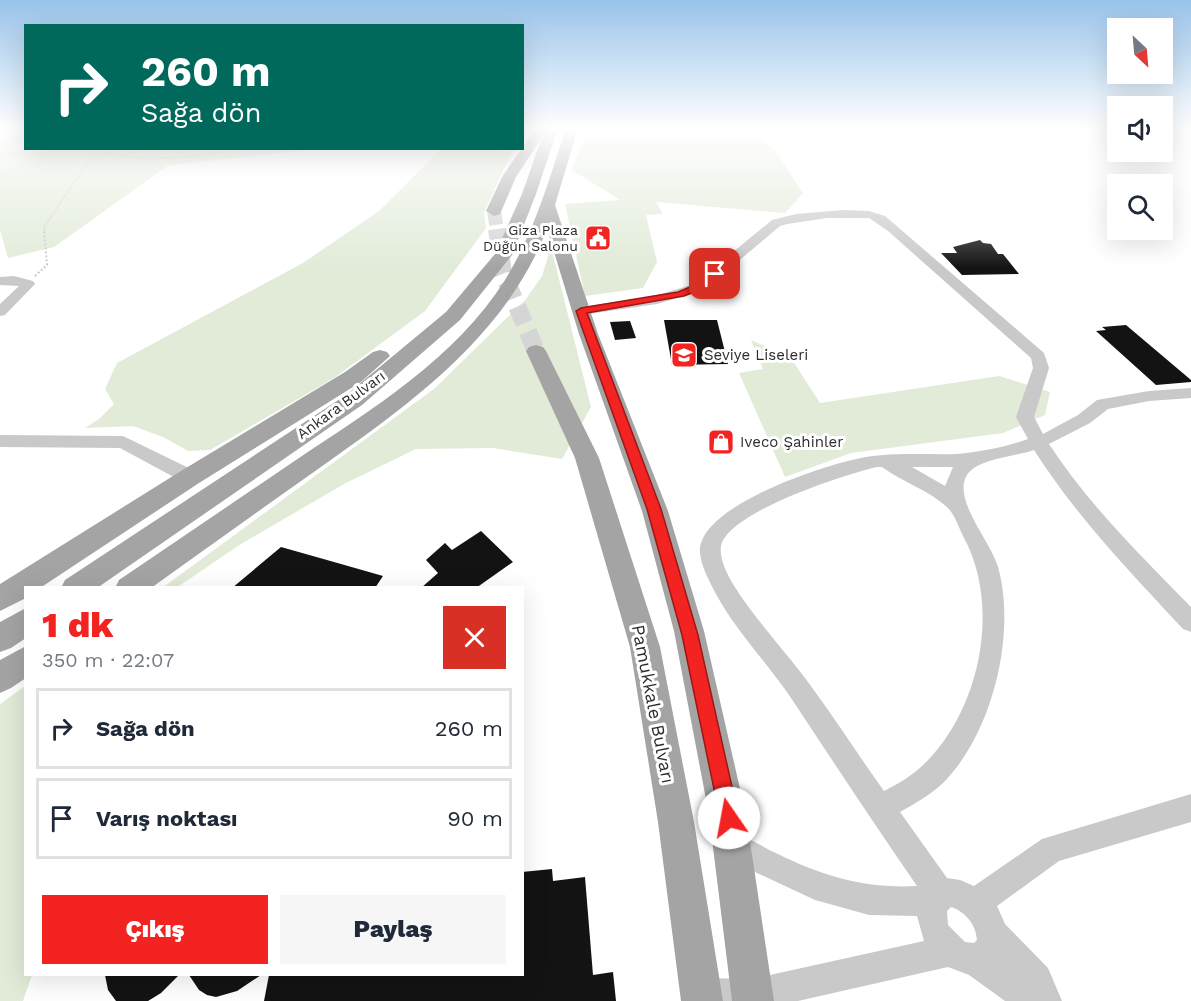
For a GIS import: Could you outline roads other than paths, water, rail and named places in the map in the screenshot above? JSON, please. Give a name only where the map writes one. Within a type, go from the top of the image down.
[{"type":"main road","points":[[494,211],[511,175]]},
{"type":"main road","name":"Ankara Bulvarı","points":[[78,586],[354,400],[453,316],[503,255],[519,220],[535,175]]},
{"type":"main road","name":"Ankara Bulvarı","points":[[132,586],[371,420],[458,348],[500,299],[529,253],[549,207],[558,175]]},
{"type":"main road","points":[[549,207],[581,311],[654,509],[690,635],[729,818],[753,998]]},
{"type":"main road","points":[[0,599],[190,477],[353,377],[438,308],[519,220]]},
{"type":"main road","name":"Pamukkale Bulvarı","points":[[536,351],[587,458],[645,647],[676,822],[702,998]]},
{"type":"main road","points":[[0,639],[24,622]]},
{"type":"main road","points":[[0,678],[24,661]]},
{"type":"street","points":[[581,311],[657,300],[699,287],[776,223],[788,218],[806,215],[875,215],[1038,356],[1041,368],[1025,417],[1037,442],[1090,513],[1191,622]]},
{"type":"street","points":[[0,281],[14,280],[28,284],[0,312]]},
{"type":"street","points":[[937,897],[880,807],[801,692],[725,590],[712,561],[711,544],[722,527],[742,512],[774,495],[849,467],[877,461],[959,460],[1015,450],[1074,425],[1103,404],[1149,396],[1191,393]]},
{"type":"street","points":[[0,441],[123,442],[190,477]]},
{"type":"street","points":[[880,807],[912,791],[937,771],[977,704],[990,659],[993,630],[988,566],[958,506],[953,487],[957,473],[977,457]]},
{"type":"street","points":[[877,461],[920,479],[958,506]]},
{"type":"street","points":[[976,903],[1052,849],[1191,808]]},
{"type":"street","points":[[702,998],[753,998],[962,955],[982,957],[991,947],[992,933],[989,922],[976,903],[958,892],[937,897],[871,901],[789,875],[765,865],[732,845]]},
{"type":"street","points":[[937,897],[931,909],[931,920],[935,932],[962,955],[1026,996],[1045,1001]]},
{"type":"street","points":[[992,933],[1036,979],[1045,1001]]},
{"type":"tunnel","points":[[494,211],[497,230]]},
{"type":"tunnel","points":[[497,229],[503,273],[536,351]]},
{"type":"place","name":"Giza Plaza Düğün Salonu","points":[[598,238]]},
{"type":"place","name":"Seviye Liseleri","points":[[684,355]]},
{"type":"place","name":"Iveco Şahinler","points":[[721,442]]}]
